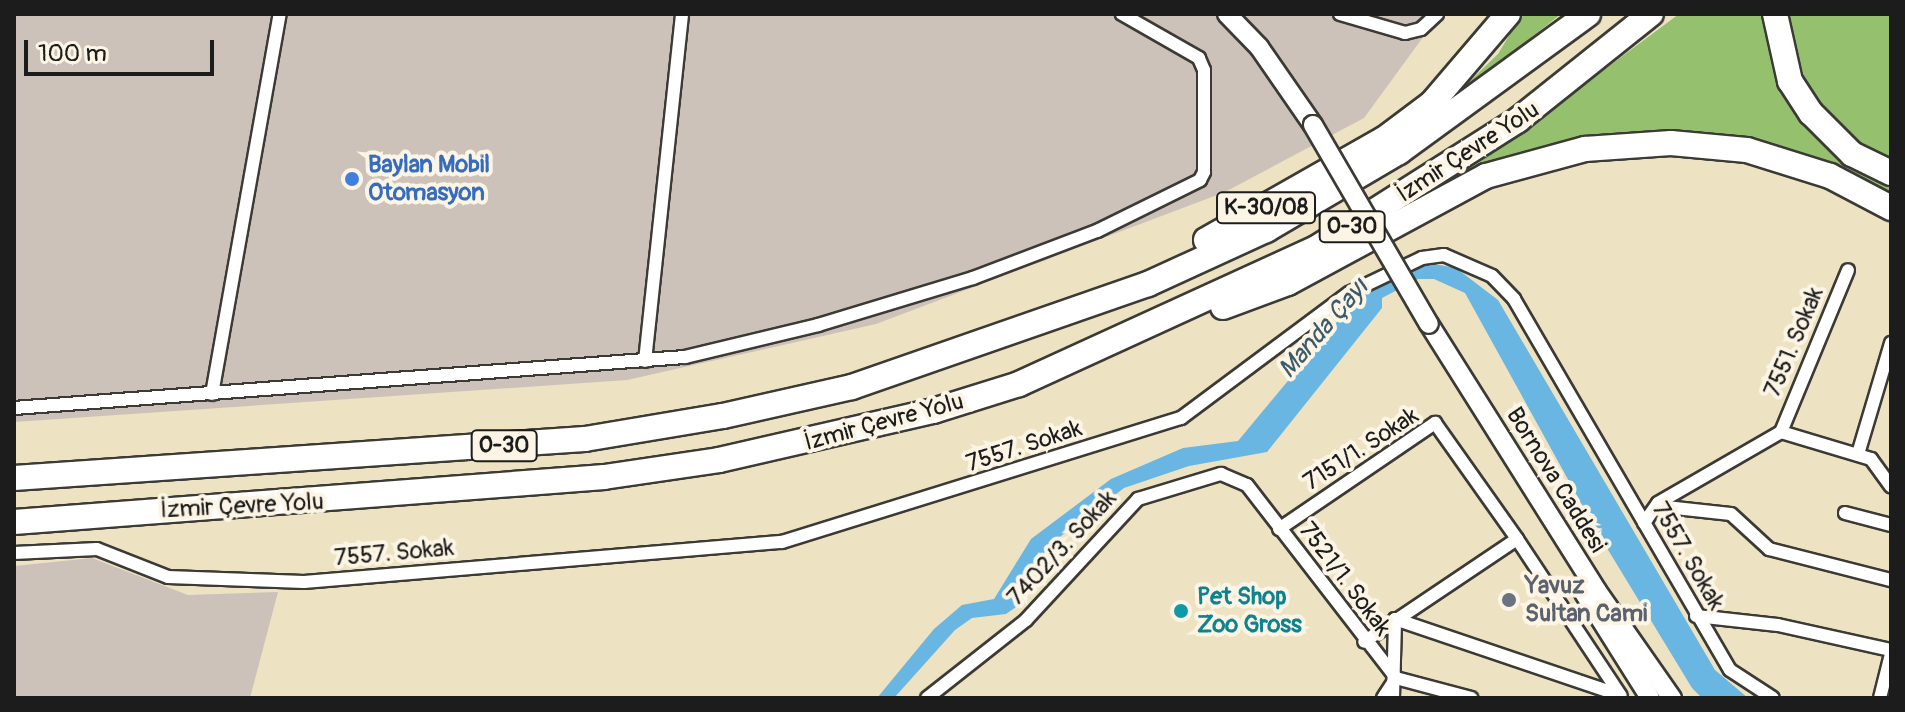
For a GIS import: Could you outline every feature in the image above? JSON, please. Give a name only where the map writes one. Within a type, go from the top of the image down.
[{"type":"highway","name":"K-30/08","points":[[983,344],[1228,230],[1384,139],[1432,103],[1508,14]]},
{"type":"highway","name":"İzmir Çevre Yolu","points":[[14,478],[613,436],[852,387],[983,344],[1148,284],[1266,230],[1412,143],[1588,14]]},
{"type":"highway","name":"İzmir Çevre Yolu","points":[[14,522],[604,477],[823,440],[1019,384],[1318,247],[1518,120],[1651,14]]},
{"type":"highway","points":[[1775,14],[1790,81],[1811,113],[1852,154],[1891,173]]},
{"type":"highway","points":[[1019,384],[1288,283],[1486,176],[1585,149],[1671,143],[1747,150],[1830,176],[1891,208]]},
{"type":"main road","name":"Bornova Caddesi","points":[[1227,14],[1259,47],[1313,125],[1513,474],[1650,698]]},
{"type":"main road","name":"Bornova Caddesi","points":[[1429,324],[1597,591],[1672,698]]},
{"type":"street","points":[[212,394],[280,14]]},
{"type":"street","points":[[645,361],[682,14]]},
{"type":"street","points":[[14,408],[685,357],[818,325],[973,278],[1097,231],[1200,180],[1204,172],[1204,85],[1199,58],[1122,14]]},
{"type":"street","points":[[1340,14],[1405,33],[1421,29],[1437,14]]},
{"type":"street","name":"7557. Sokak","points":[[14,553],[97,549],[168,577],[304,582],[782,542],[1181,418],[1349,293],[1422,258],[1444,255],[1492,276],[1514,299],[1730,670],[1773,698]]},
{"type":"street","name":"7551. Sokak","points":[[1781,432],[1848,270]]},
{"type":"street","points":[[1858,454],[1891,343]]},
{"type":"street","name":"7151/1. Sokak","points":[[1279,529],[1435,423],[1517,539]]},
{"type":"street","points":[[1644,523],[1657,506],[1781,432],[1858,454],[1877,463],[1891,487]]},
{"type":"street","name":"7402/3. Sokak","points":[[927,698],[1026,620],[1138,499],[1221,474],[1247,485]]},
{"type":"street","name":"7521/1. Sokak","points":[[1247,485],[1364,642],[1396,678]]},
{"type":"street","points":[[1657,506],[1731,514],[1769,549],[1891,580]]},
{"type":"street","points":[[1845,513],[1891,525]]},
{"type":"street","points":[[1364,642],[1517,539],[1622,696]]},
{"type":"street","points":[[1696,616],[1778,625],[1891,652],[1880,698]]},
{"type":"street","points":[[1393,698],[1396,678],[1395,619]]},
{"type":"street","points":[[1395,619],[1622,696]]},
{"type":"street","points":[[1383,698],[1396,678]]},
{"type":"street","points":[[1396,678],[1471,698]]},
{"type":"shaded area","points":[[14,14],[1440,14],[1364,118],[1225,192],[876,324],[627,380],[14,422]]},
{"type":"shaded area","points":[[92,558],[188,595],[278,592],[250,698],[14,698],[14,566]]},
{"type":"green space","points":[[1522,14],[1561,14],[1443,107],[1498,54]]},
{"type":"green space","points":[[1679,14],[1765,14],[1779,78],[1891,180],[1891,196],[1814,161],[1605,138],[1472,168]]},
{"type":"green space","points":[[1787,14],[1891,14],[1891,163],[1841,133],[1808,91]]},
{"type":"water","points":[[1423,262],[1456,268],[1498,300],[1715,670],[1748,698],[1702,698],[1692,688],[1596,530],[1465,293],[1434,279],[1418,279],[1382,298],[1382,308],[1267,452],[1189,466],[1124,488],[1048,546],[1016,607],[1006,614],[972,618],[955,630],[894,698],[877,698],[934,629],[962,605],[994,599],[1031,539],[1111,479],[1183,448],[1238,441],[1361,293]]},
{"type":"place","name":"Baylan Mobil Otomasyon","points":[[352,179]]},
{"type":"place","name":"Yavuz Sultan Cami","points":[[1509,600]]},
{"type":"place","name":"Pet Shop Zoo Gross","points":[[1181,611]]},
{"type":"water label","name":"Manda Çayı","points":[[1324,329]]}]
